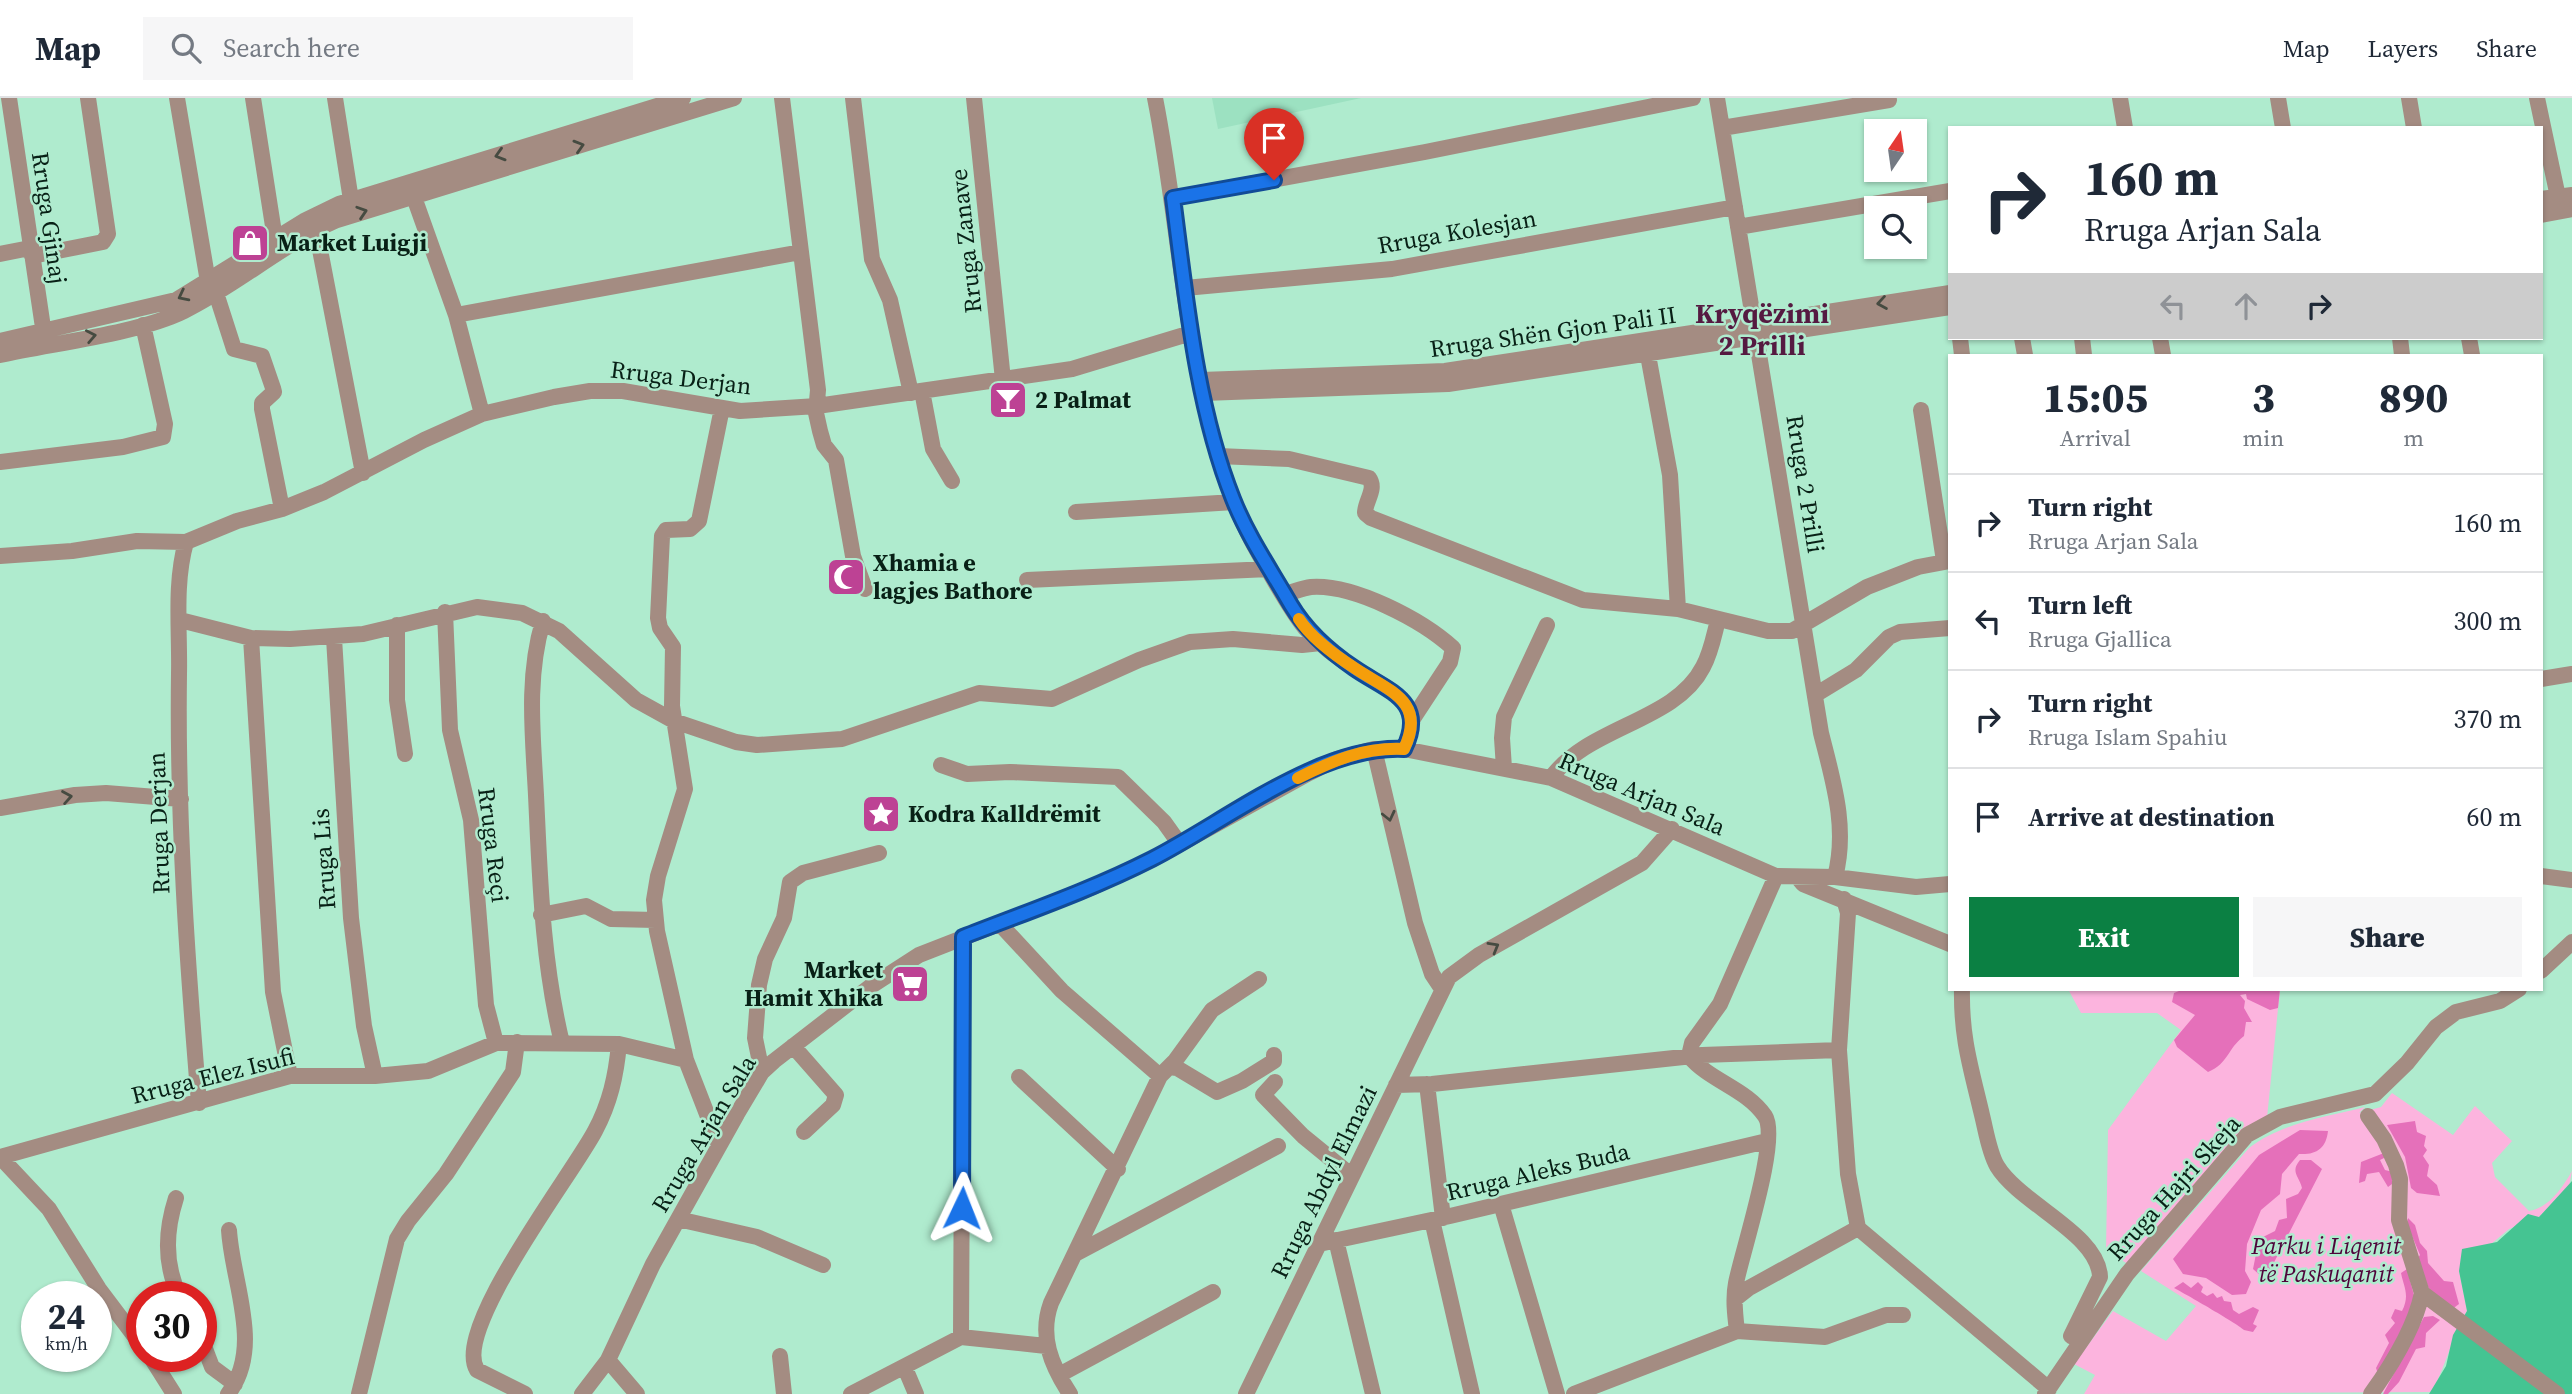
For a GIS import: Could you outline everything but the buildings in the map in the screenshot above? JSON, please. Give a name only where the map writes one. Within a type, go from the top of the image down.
[{"type":"street","name":"Rruga Gjinaj","points":[[9,98],[44,338]]},
{"type":"street","points":[[0,254],[103,242],[108,234],[89,98]]},
{"type":"street","points":[[177,98],[212,287],[234,349],[262,356],[273,388],[274,392],[262,404],[262,409],[282,509]]},
{"type":"street","points":[[253,98],[275,239]]},
{"type":"street","points":[[335,98],[351,200]]},
{"type":"street","points":[[0,355],[44,338],[160,306],[212,287],[316,229],[411,189],[682,98]]},
{"type":"street","points":[[0,341],[143,325],[183,312],[275,239],[321,212],[351,200],[411,189],[734,98]]},
{"type":"street","points":[[782,98],[817,406],[824,445],[836,460],[849,536],[864,589]]},
{"type":"street","points":[[853,98],[872,259],[890,300],[933,449],[952,481]]},
{"type":"street","name":"Rruga Zanave","points":[[974,98],[1003,380]]},
{"type":"street","points":[[1155,98],[1173,198],[1191,333],[1218,456],[1234,502],[1269,569],[1305,627],[1321,643],[1356,669],[1393,691],[1405,702],[1412,720],[1411,735],[1404,749]]},
{"type":"street","points":[[1173,198],[1425,152],[1693,98]]},
{"type":"street","name":"Rruga 2 Prilli","points":[[1717,98],[1815,695],[1841,828],[1835,877]]},
{"type":"street","points":[[2120,98],[2125,126]]},
{"type":"street","points":[[2278,98],[2283,126]]},
{"type":"street","points":[[2409,98],[2414,126]]},
{"type":"street","points":[[2538,98],[2565,196],[2572,209],[2543,215]]},
{"type":"street","points":[[1722,128],[1889,100]]},
{"type":"street","points":[[411,189],[456,315],[482,414]]},
{"type":"street","points":[[1738,227],[1948,191]]},
{"type":"street","points":[[2543,199],[2565,196]]},
{"type":"street","name":"Rruga Kolesjan","points":[[1185,288],[1392,269],[1735,207]]},
{"type":"street","points":[[316,229],[363,473]]},
{"type":"street","points":[[456,315],[801,252]]},
{"type":"street","name":"Rruga Shën Gjon Pali II","points":[[1203,386],[1413,387],[1648,355],[1756,330],[1948,292]]},
{"type":"street","name":"Rruga Shën Gjon Pali II","points":[[1203,386],[1445,371],[1948,307]]},
{"type":"street","points":[[0,463],[123,447],[163,437],[165,424],[143,325]]},
{"type":"street","name":"Rruga Derjan","points":[[0,556],[72,551],[137,541],[186,542],[237,521],[282,509],[363,473],[424,440],[482,414],[590,391],[653,394],[722,408],[760,411],[817,406],[1072,369],[1191,333]]},
{"type":"street","points":[[1648,355],[1670,475],[1678,609]]},
{"type":"street","points":[[719,1145],[686,1060],[654,900],[658,876],[685,789],[674,721],[673,647],[660,628],[658,618],[663,536],[666,530],[690,528],[699,521],[722,408]]},
{"type":"street","points":[[1218,456],[1289,459],[1369,478],[1371,490],[1365,508],[1371,518],[1583,600],[1678,609],[1781,632],[1793,631],[1867,587],[1918,567],[1947,561],[1921,411]]},
{"type":"street","points":[[1076,512],[1234,502]]},
{"type":"street","name":"Rruga Derjan","points":[[186,542],[180,572],[178,733],[183,886],[198,1103]]},
{"type":"street","points":[[1027,580],[1269,569]]},
{"type":"street","points":[[1285,594],[1310,587],[1370,600],[1396,612],[1452,648],[1450,662],[1412,720]]},
{"type":"street","points":[[180,620],[251,638],[334,638],[445,612],[484,606],[543,621],[559,631],[636,700],[674,721],[736,742],[757,745],[819,743],[867,731],[979,693],[1052,699],[1139,660],[1190,642],[1233,639],[1302,645],[1321,643]]},
{"type":"street","name":"Rruga Reçi","points":[[445,612],[450,730],[471,820],[486,1005],[496,1043]]},
{"type":"street","points":[[1551,778],[1570,757],[1602,736],[1654,710],[1685,689],[1704,666],[1718,620]]},
{"type":"street","points":[[543,621],[531,673],[541,915],[550,992],[562,1043]]},
{"type":"street","points":[[397,625],[397,700],[405,754]]},
{"type":"street","points":[[1504,768],[1504,717],[1547,625]]},
{"type":"street","points":[[1815,695],[1856,670],[1889,638],[1900,632],[1948,628]]},
{"type":"street","points":[[251,638],[273,992],[290,1076]]},
{"type":"street","name":"Rruga Lis","points":[[334,638],[351,918],[363,1026],[375,1076]]},
{"type":"street","points":[[2543,679],[2572,674]]},
{"type":"street","points":[[1374,749],[1418,933],[1432,974],[1442,989]]},
{"type":"street","name":"Rruga Arjan Sala","points":[[582,1394],[608,1360],[678,1219],[762,1072],[892,971],[919,955],[1093,887],[1153,859],[1179,842],[1337,759],[1374,749],[1404,749],[1551,778],[1776,876],[1835,877],[1916,887],[1948,884]]},
{"type":"street","points":[[941,765],[967,774],[1010,772],[1118,777],[1164,821],[1179,842]]},
{"type":"street","points":[[0,808],[75,795],[106,793],[181,799]]},
{"type":"street","name":"Rruga Abdyl Elmazi","points":[[1246,1394],[1442,989],[1458,968],[1642,863],[1672,829]]},
{"type":"street","points":[[762,1072],[755,1038],[757,998],[765,959],[784,918],[790,882],[803,873],[879,853]]},
{"type":"street","points":[[1689,1056],[1692,1043],[1720,1004],[1776,876]]},
{"type":"street","points":[[2543,876],[2572,880]]},
{"type":"street","points":[[1797,877],[1803,884],[1948,943]]},
{"type":"street","points":[[1844,899],[1848,914],[1839,1050],[1848,1174],[1858,1228],[2046,1389],[2085,1311],[2100,1277],[2100,1267],[2095,1253],[2042,1211],[1997,1166],[1962,1032],[1962,991]]},
{"type":"street","points":[[541,915],[586,906],[611,919],[656,920]]},
{"type":"street","points":[[999,923],[1062,991],[1165,1072]]},
{"type":"street","points":[[961,1338],[965,1084],[963,937]]},
{"type":"street","points":[[2543,969],[2572,942]]},
{"type":"street","points":[[1070,1394],[1046,1346],[1046,1316],[1165,1072],[1212,1010],[1259,979]]},
{"type":"street","name":"Rruga Hajri Skeja","points":[[2046,1389],[2127,1274],[2247,1135],[2280,1117],[2375,1094],[2407,1063],[2436,1027],[2456,1012],[2500,1002],[2516,991]]},
{"type":"street","points":[[359,1394],[397,1239],[446,1174],[513,1072],[517,1042]]},
{"type":"street","name":"Rruga Elez Isufi","points":[[1,1158],[290,1076],[375,1076],[428,1071],[496,1043],[619,1044],[686,1060]]},
{"type":"street","points":[[525,1394],[477,1370],[472,1354],[474,1341],[490,1297],[600,1121],[613,1090],[619,1044]]},
{"type":"street","points":[[793,1046],[836,1095],[833,1105],[804,1132]]},
{"type":"street","points":[[1396,1085],[1689,1056],[1839,1050]]},
{"type":"street","points":[[1165,1072],[1177,1068],[1217,1092],[1242,1081],[1274,1061],[1274,1055]]},
{"type":"street","points":[[1689,1056],[1698,1066],[1759,1109],[1769,1127],[1735,1299],[1737,1331]]},
{"type":"street","points":[[1019,1077],[1118,1169]]},
{"type":"street","points":[[1275,1082],[1263,1095],[1303,1136],[1352,1176]]},
{"type":"street","points":[[1427,1084],[1437,1219],[1472,1394]]},
{"type":"street","points":[[2368,1116],[2379,1130],[2400,1179],[2399,1220],[2428,1302],[2557,1394]]},
{"type":"street","name":"Rruga Aleks Buda","points":[[1319,1244],[1767,1141]]},
{"type":"street","points":[[1077,1253],[1278,1146]]},
{"type":"street","points":[[1,1158],[49,1209],[99,1289],[126,1325]]},
{"type":"street","points":[[172,1281],[167,1246],[176,1198]]},
{"type":"street","points":[[1501,1204],[1557,1394]]},
{"type":"street","points":[[678,1219],[757,1237],[823,1265]]},
{"type":"street","points":[[1735,1299],[1749,1288],[1858,1228]]},
{"type":"street","points":[[216,1372],[231,1389],[243,1366],[245,1347],[229,1230]]},
{"type":"street","points":[[1336,1240],[1373,1394]]},
{"type":"street","points":[[1059,1375],[1213,1292]]},
{"type":"street","points":[[2371,1394],[2428,1302]]},
{"type":"street","points":[[1574,1394],[1737,1331],[1825,1337],[1878,1317],[1903,1315]]},
{"type":"street","points":[[851,1394],[961,1338],[1046,1346]]},
{"type":"street","points":[[780,1356],[784,1394]]},
{"type":"street","points":[[608,1360],[637,1394]]},
{"type":"street","points":[[905,1368],[916,1394]]},
{"type":"street","points":[[160,1372],[174,1394]]},
{"type":"shaded area","points":[[1212,98],[1361,98],[1218,129]]},
{"type":"shaded area","points":[[2280,991],[2278,1008],[2270,1010],[2247,999],[2246,994],[2240,995],[2245,1001],[2244,1008],[2252,1022],[2246,1022],[2244,1036],[2220,1064],[2208,1072],[2177,1047],[2174,1040],[2195,1015],[2172,1002],[2174,993]]},
{"type":"shaded area","points":[[2415,1121],[2417,1132],[2426,1136],[2424,1146],[2427,1150],[2423,1156],[2429,1165],[2427,1176],[2437,1185],[2440,1196],[2417,1193],[2411,1188],[2405,1157],[2387,1125]]},
{"type":"shaded area","points":[[2300,1130],[2328,1131],[2319,1150],[2299,1154],[2282,1174],[2280,1194],[2261,1210],[2247,1244],[2245,1271],[2251,1282],[2246,1294],[2232,1295],[2206,1278],[2183,1274],[2173,1259],[2259,1155]]},
{"type":"shaded area","points":[[2384,1153],[2384,1158],[2380,1160],[2385,1170],[2393,1172],[2392,1184],[2388,1187],[2379,1172],[2367,1174],[2365,1181],[2359,1183],[2361,1162]]},
{"type":"shaded area","points":[[2300,1160],[2311,1160],[2322,1169],[2267,1276],[2262,1277],[2253,1269],[2259,1239],[2275,1231],[2279,1220],[2287,1218],[2286,1199],[2298,1194],[2302,1188],[2295,1171]]},
{"type":"shaded area","points":[[2572,1181],[2572,1394],[2429,1394],[2446,1366],[2453,1335],[2467,1311],[2459,1271],[2462,1249],[2497,1242],[2528,1214],[2539,1217]]},
{"type":"shaded area","points":[[2408,1218],[2415,1225],[2420,1243],[2427,1251],[2428,1263],[2444,1281],[2453,1282],[2459,1304],[2451,1310],[2431,1294],[2417,1259],[2420,1255],[2407,1224]]},
{"type":"shaded area","points":[[2407,1269],[2416,1303],[2378,1374],[2376,1368],[2389,1343],[2385,1335],[2395,1323],[2391,1318],[2395,1309],[2402,1311],[2406,1300],[2401,1273]]},
{"type":"shaded area","points":[[2183,1282],[2191,1288],[2198,1282],[2203,1287],[2201,1292],[2207,1296],[2213,1293],[2217,1298],[2222,1296],[2224,1301],[2231,1302],[2233,1310],[2239,1314],[2253,1307],[2259,1310],[2253,1324],[2257,1326],[2253,1332],[2244,1330],[2174,1288]]},
{"type":"shaded area","points":[[2433,1316],[2440,1320],[2426,1333],[2425,1347],[2416,1349],[2399,1382],[2388,1394],[2383,1394],[2424,1317]]},
{"type":"green space","name":"Parku i Liqenit të Paskuqanit","points":[[2069,991],[2280,991],[2267,1118],[2128,1264],[2106,1251],[2108,1130],[2181,1030],[2157,1013],[2081,1013]]},
{"type":"green space","name":"Parku i Liqenit të Paskuqanit","points":[[2392,1093],[2453,1135],[2475,1106],[2512,1141],[2492,1163],[2495,1177],[2529,1211],[2549,1202],[2572,1171],[2569,1186],[2539,1217],[2509,1229],[2459,1271],[2467,1311],[2432,1392],[2084,1394],[2095,1375],[2074,1364],[2113,1311],[2166,1341],[2196,1306],[2141,1271],[2249,1148],[2275,1132],[2304,1122],[2365,1107],[2359,1113],[2381,1107]]},
{"type":"slow traffic","points":[[1298,778],[1337,759],[1374,749],[1404,749],[1411,735],[1412,720],[1405,702],[1393,691],[1356,669],[1321,643],[1299,619]]},
{"type":"place","name":"Market Luigji","points":[[250,243]]},
{"type":"place","name":"2 Palmat","points":[[1008,400]]},
{"type":"place","name":"Xhamia e lagjes Bathore","points":[[846,577]]},
{"type":"place","name":"Kodra Kalldrëmit","points":[[881,814]]},
{"type":"place","name":"Market Hamit Xhika","points":[[910,984]]},
{"type":"district","name":"Kryqëzimi 2 Prilli","points":[[1762,329]]},
{"type":"route","points":[[962,1208],[965,1084],[963,937],[1093,887],[1153,859],[1274,790],[1337,759],[1374,749],[1404,749],[1411,735],[1412,720],[1405,702],[1393,691],[1356,669],[1321,643],[1305,627],[1259,553],[1234,502],[1213,440],[1191,333],[1173,198],[1274,180]]}]
